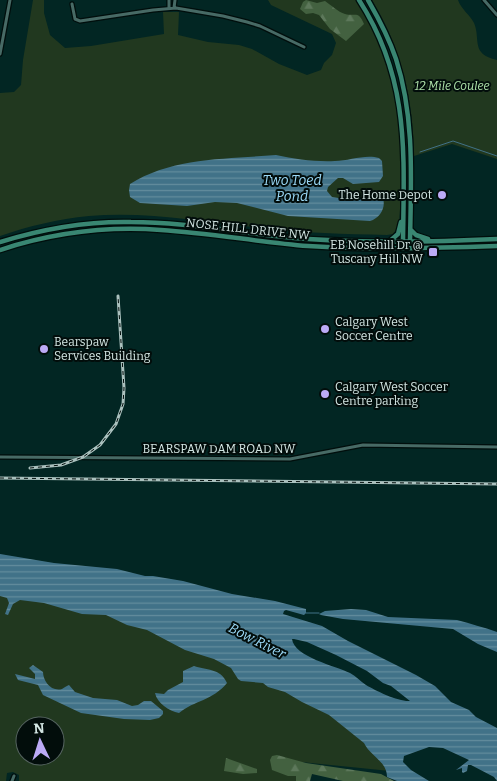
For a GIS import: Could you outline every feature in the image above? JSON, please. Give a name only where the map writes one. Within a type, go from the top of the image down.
[{"type":"street","points":[[0,54],[10,0]]},
{"type":"street","points":[[169,0],[172,8]]},
{"type":"street","points":[[172,8],[175,0]]},
{"type":"street","points":[[359,0],[383,44],[397,90],[403,137],[403,249]]},
{"type":"street","points":[[368,0],[390,42],[400,71],[406,99],[410,136],[410,249]]},
{"type":"street","points":[[484,0],[497,15]]},
{"type":"street","points":[[72,4],[75,19],[80,21],[172,8],[213,14],[260,26],[304,47]]},
{"type":"street","points":[[390,241],[398,234],[403,210]]},
{"type":"street","name":"NOSE HILL DRIVE NW","points":[[0,242],[55,228],[130,222],[174,224],[307,239],[390,241],[497,239]]},
{"type":"street","name":"NOSE HILL DRIVE NW","points":[[0,250],[26,242],[61,235],[123,229],[162,230],[308,246],[410,249],[497,246]]},
{"type":"street","points":[[410,229],[413,234],[421,238],[449,241]]},
{"type":"street","name":"BEARSPAW DAM ROAD NW","points":[[0,457],[290,459],[363,444],[497,446]]},
{"type":"street","points":[[12,781],[14,776]]},
{"type":"green space","points":[[33,0],[44,0],[44,13],[50,35],[65,48],[91,46],[164,34],[163,12],[179,12],[178,35],[208,42],[239,45],[252,49],[279,64],[307,75],[321,70],[324,63],[332,55],[336,43],[332,34],[271,5],[268,0],[356,0],[371,26],[383,53],[397,108],[401,166],[399,225],[393,234],[387,235],[340,234],[278,230],[154,216],[111,215],[77,217],[55,221],[0,236],[0,93],[14,92],[21,85],[23,60]]},
{"type":"green space","points":[[306,0],[317,3],[325,1],[342,13],[358,15],[364,24],[346,41],[330,29],[319,15],[313,13],[306,14],[300,9]]},
{"type":"green space","name":"12 Mile Coulee","points":[[372,0],[458,0],[474,23],[480,50],[483,54],[497,60],[497,159],[452,144],[414,156],[411,114],[404,75],[391,37]]},
{"type":"green space","points":[[0,592],[109,612],[221,658],[326,709],[373,746],[390,771],[301,762],[299,781],[19,781],[19,775],[13,772],[7,773],[6,781],[0,781]]},
{"type":"green space","points":[[277,755],[306,763],[381,774],[394,781],[343,781],[312,774],[310,781],[296,781],[296,776],[288,776],[272,770],[270,760],[272,756]]},
{"type":"green space","points":[[226,758],[257,769],[257,773],[243,774],[224,771]]},
{"type":"water","name":"Two Toed Pond","points":[[276,155],[320,161],[340,161],[368,157],[379,158],[382,161],[383,176],[379,182],[353,184],[343,178],[338,178],[328,187],[327,191],[332,197],[345,199],[383,198],[384,205],[381,212],[377,218],[370,221],[288,216],[237,203],[215,202],[187,206],[140,203],[130,197],[130,184],[146,175],[164,169],[201,161]]},
{"type":"water","name":"Bow River","points":[[0,554],[54,563],[117,569],[145,576],[183,581],[232,594],[275,601],[306,609],[304,615],[286,610],[283,614],[322,626],[416,675],[435,686],[451,702],[469,710],[476,717],[497,728],[497,781],[494,777],[471,765],[468,765],[467,771],[463,773],[462,768],[456,770],[469,760],[443,748],[429,747],[404,756],[403,762],[411,770],[429,781],[397,781],[387,777],[384,767],[364,743],[329,715],[285,692],[268,687],[263,683],[241,681],[231,668],[214,659],[185,650],[147,630],[127,625],[106,615],[82,614],[44,603],[20,600],[13,604],[8,615],[5,614],[9,603],[7,598],[0,596]],"holes":[[[292,639],[307,642],[367,671],[410,701],[400,700],[381,693],[350,673],[308,656],[294,645]]]},
{"type":"water","points":[[366,610],[388,617],[457,620],[482,627],[497,632],[497,652],[478,644],[453,629],[343,619],[319,614],[325,611]]},
{"type":"water","points":[[33,665],[43,672],[46,682],[54,689],[62,689],[69,685],[75,692],[93,698],[117,700],[132,706],[144,701],[151,701],[163,711],[163,714],[159,718],[150,720],[124,719],[81,713],[43,695],[38,685],[18,680],[15,674],[35,679],[35,674],[29,668]]},
{"type":"water","points":[[194,666],[217,672],[227,683],[209,697],[179,713],[171,710],[158,700],[155,693],[164,694],[183,682],[183,671]]},
{"type":"waterway","points":[[420,152],[453,141],[497,156]]},
{"type":"waterway","points":[[306,613],[319,613]]},
{"type":"railway","points":[[30,468],[61,465],[83,457],[100,445],[116,424],[123,404],[124,388],[118,296]]},
{"type":"railway","points":[[0,478],[497,484]]},
{"type":"place","name":"The Home Depot","points":[[442,195]]},
{"type":"place","name":"EB Nosehill Dr @ Tuscany Hill NW","points":[[433,252]]},
{"type":"place","name":"Calgary West Soccer Centre","points":[[325,329]]},
{"type":"place","name":"Bearspaw Services Building","points":[[44,349]]},
{"type":"place","name":"Calgary West Soccer Centre parking","points":[[325,394]]}]
